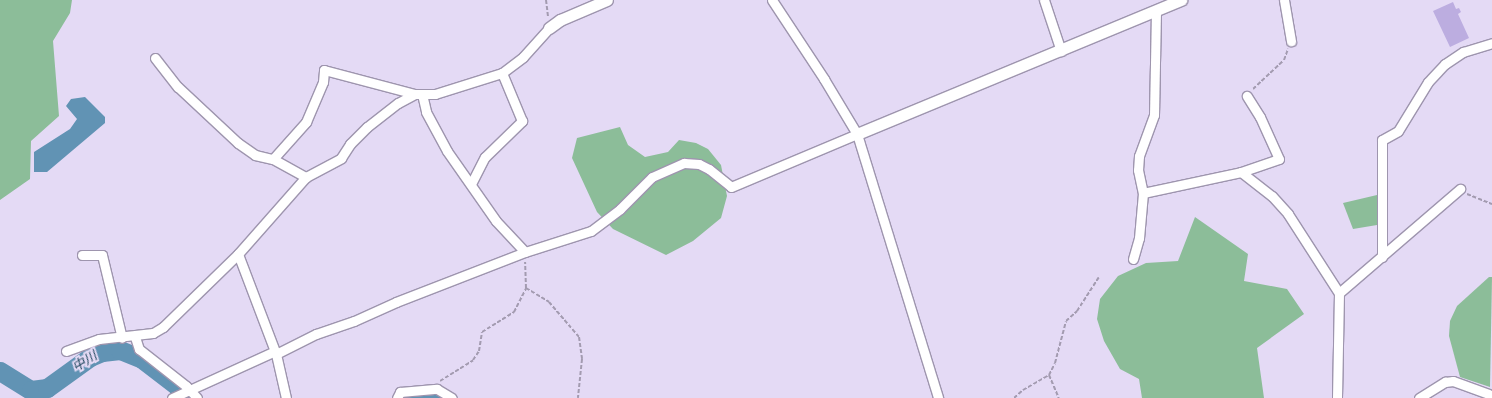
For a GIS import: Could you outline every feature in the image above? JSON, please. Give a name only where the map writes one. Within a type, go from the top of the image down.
[{"type":"street","points":[[273,159],[306,122],[323,82],[324,70],[418,94],[435,94],[502,73],[523,57],[549,28],[560,20],[607,0]]},
{"type":"street","points":[[772,0],[824,79],[857,134],[938,398]]},
{"type":"street","points":[[1044,0],[1061,50]]},
{"type":"street","points":[[172,398],[194,394],[276,352],[316,334],[524,252],[601,226],[652,177],[684,163],[699,164],[709,169],[731,187],[1181,0]]},
{"type":"street","points":[[1284,0],[1291,41]]},
{"type":"street","points":[[1133,259],[1138,238],[1143,193],[1138,170],[1139,156],[1154,115],[1156,11]]},
{"type":"street","points":[[1382,257],[1382,140],[1398,131],[1428,82],[1446,64],[1464,52],[1492,44]]},
{"type":"street","points":[[155,58],[178,87],[238,143],[255,155],[273,159],[306,177]]},
{"type":"street","points":[[471,184],[484,157],[522,121],[502,73]]},
{"type":"street","points":[[418,94],[447,151],[496,221],[524,252]]},
{"type":"street","points":[[66,351],[99,340],[136,337],[153,333],[163,327],[238,254],[306,177],[332,165],[367,127],[398,103],[418,94]]},
{"type":"street","points":[[1143,193],[1241,172],[1279,159],[1260,117],[1247,96]]},
{"type":"street","points":[[1241,172],[1272,196],[1288,214],[1339,293],[1337,398]]},
{"type":"street","points":[[1339,293],[1460,189]]},
{"type":"street","points":[[238,254],[276,352],[286,398]]},
{"type":"street","points":[[82,255],[102,255],[122,338]]},
{"type":"street","points":[[136,337],[139,349],[194,394]]},
{"type":"street","points":[[1419,398],[1445,382],[1453,381],[1489,394]]},
{"type":"street","points":[[398,396],[424,390],[437,389],[452,398]]},
{"type":"path","points":[[546,0],[549,28]]},
{"type":"path","points":[[1247,96],[1284,60],[1291,41]]},
{"type":"path","points":[[1460,189],[1466,194],[1492,204]]},
{"type":"path","points":[[424,390],[463,369],[473,360],[479,351],[482,332],[514,312],[526,288],[524,252]]},
{"type":"path","points":[[1014,398],[1023,390],[1049,375],[1055,362],[1066,321],[1077,311],[1099,277]]},
{"type":"path","points":[[526,288],[553,306],[579,337],[582,359],[578,398]]},
{"type":"path","points":[[1049,375],[1059,398]]},
{"type":"green space","points":[[0,0],[72,0],[70,13],[53,41],[59,116],[31,141],[30,179],[0,200]]},
{"type":"green space","points":[[620,127],[628,145],[645,157],[668,152],[679,140],[696,143],[708,149],[721,165],[727,196],[721,218],[693,241],[666,255],[613,229],[597,212],[572,158],[577,138]]},
{"type":"green space","points":[[1377,195],[1377,225],[1353,229],[1343,203]]},
{"type":"green space","points":[[1195,217],[1248,254],[1244,281],[1287,289],[1304,314],[1257,348],[1264,398],[1142,398],[1139,379],[1120,369],[1104,341],[1097,319],[1100,299],[1118,276],[1146,263],[1178,261]]},
{"type":"green space","points":[[1489,277],[1492,277],[1490,387],[1460,377],[1449,336],[1450,321],[1457,306]]},
{"type":"water","points":[[85,97],[105,117],[105,123],[47,172],[34,172],[34,152],[70,129],[77,119],[66,106],[71,99]]},
{"type":"building","points":[[1453,2],[1456,9],[1459,8],[1461,12],[1458,14],[1469,38],[1450,47],[1433,11]]},
{"type":"waterway","name":"中川","points":[[0,371],[31,390],[47,388],[90,357],[102,352],[120,350],[142,359],[177,386],[188,398]]},
{"type":"waterway","name":"中川","points":[[412,398],[437,398]]}]
